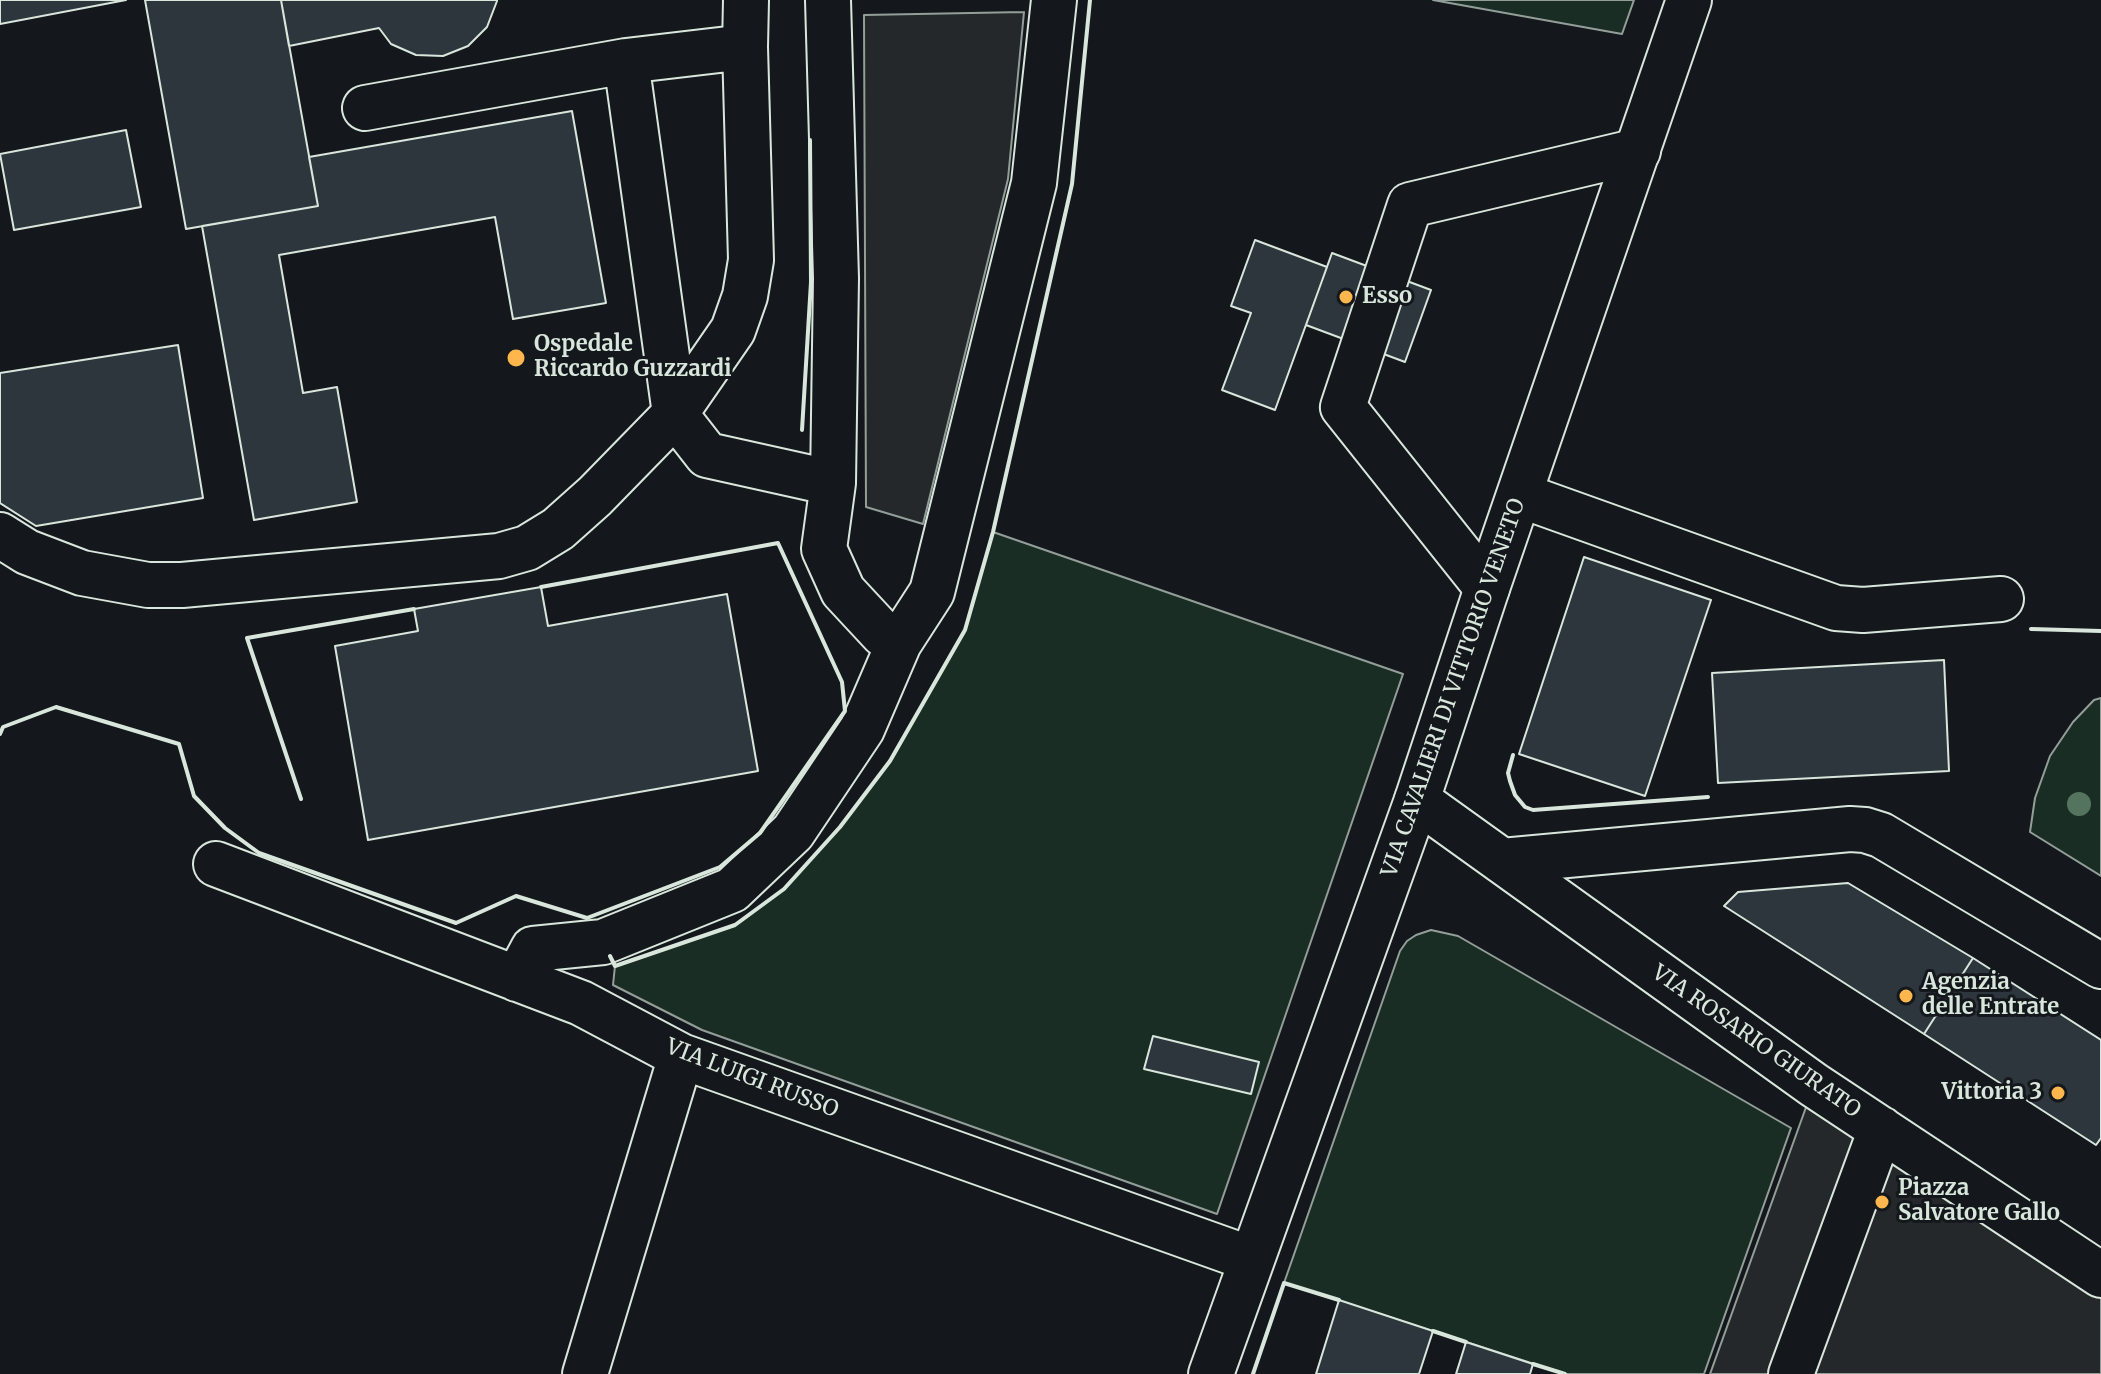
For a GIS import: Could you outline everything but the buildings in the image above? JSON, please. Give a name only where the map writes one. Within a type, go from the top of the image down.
[{"type":"street","points":[[0,535],[27,552],[82,573],[148,585],[182,585],[499,556],[527,548],[558,529],[595,496],[675,414],[733,330],[745,296],[751,260],[746,0]]},
{"type":"street","points":[[828,0],[836,278],[833,483],[824,549],[843,591],[883,634],[899,643]]},
{"type":"street","points":[[517,979],[533,949],[603,942],[732,890],[793,832],[862,729],[899,643],[932,592],[1031,198],[1054,0]]},
{"type":"street","name":"VIA CAVALIERI DI VITTORIO VENETO","points":[[1211,1374],[1417,800],[1689,0]]},
{"type":"street","points":[[365,108],[626,61],[745,47]]},
{"type":"street","points":[[626,61],[675,414],[707,455],[833,483]]},
{"type":"street","points":[[1487,588],[1343,407],[1410,205],[1638,151]]},
{"type":"street","points":[[1520,495],[1836,608],[1863,610],[2001,599]]},
{"type":"street","name":"VIA ROSARIO GIURATO","points":[[1417,800],[1814,1085],[2101,1275]]},
{"type":"street","points":[[1502,861],[1865,830],[1881,835],[2101,966]]},
{"type":"street","name":"VIA LUIGI RUSSO","points":[[216,864],[581,1003],[681,1056],[1251,1259]]},
{"type":"street","points":[[585,1374],[681,1056]]},
{"type":"street","points":[[1791,1374],[1881,1129]]},
{"type":"green space","points":[[1433,0],[1634,0],[1622,34]]},
{"type":"green space","points":[[993,532],[1403,674],[1217,1214],[702,1030],[613,985],[615,966],[735,925],[784,889],[840,827],[890,761],[965,630]]},
{"type":"green space","points":[[2101,698],[2101,876],[2030,832],[2035,798],[2050,756],[2073,722],[2094,700]]},
{"type":"green space","points":[[1431,930],[1458,936],[1791,1128],[1704,1374],[1565,1374],[1284,1283],[1400,951],[1407,941]]},
{"type":"shaded area","points":[[1024,12],[1008,179],[923,524],[866,507],[864,15]]},
{"type":"shaded area","name":"Piazza Salvatore Gallo","points":[[1814,1085],[2101,1275],[2101,1374],[1710,1374]]},
{"type":"wall","points":[[610,956],[615,966],[735,925],[784,889],[840,827],[890,761],[965,630],[993,532],[1072,184],[1090,0]]},
{"type":"wall","points":[[802,430],[811,282],[810,140]]},
{"type":"wall","points":[[0,734],[3,727],[56,707],[179,744],[194,796],[225,828],[259,853],[456,923],[516,896],[587,918],[720,867],[760,833],[845,711],[842,682],[778,543],[541,587]]},
{"type":"wall","points":[[301,799],[247,638],[414,609]]},
{"type":"wall","points":[[2031,629],[2101,631]]},
{"type":"wall","points":[[1513,755],[1508,773],[1515,795],[1525,807],[1533,810],[1708,797]]},
{"type":"wall","points":[[1253,1374],[1284,1283],[1339,1300]]},
{"type":"wall","points":[[1433,1331],[1466,1342]]},
{"type":"wall","points":[[1533,1364],[1565,1374]]},
{"type":"place","name":"Esso","points":[[1346,297]]},
{"type":"place","name":"Ospedale Riccardo Guzzardi","points":[[516,358]]},
{"type":"place","name":"Agenzia delle Entrate","points":[[1906,996]]},
{"type":"place","name":"Vittoria 3","points":[[2058,1093]]},
{"type":"place","name":"Piazza Salvatore Gallo","points":[[1882,1202]]}]
